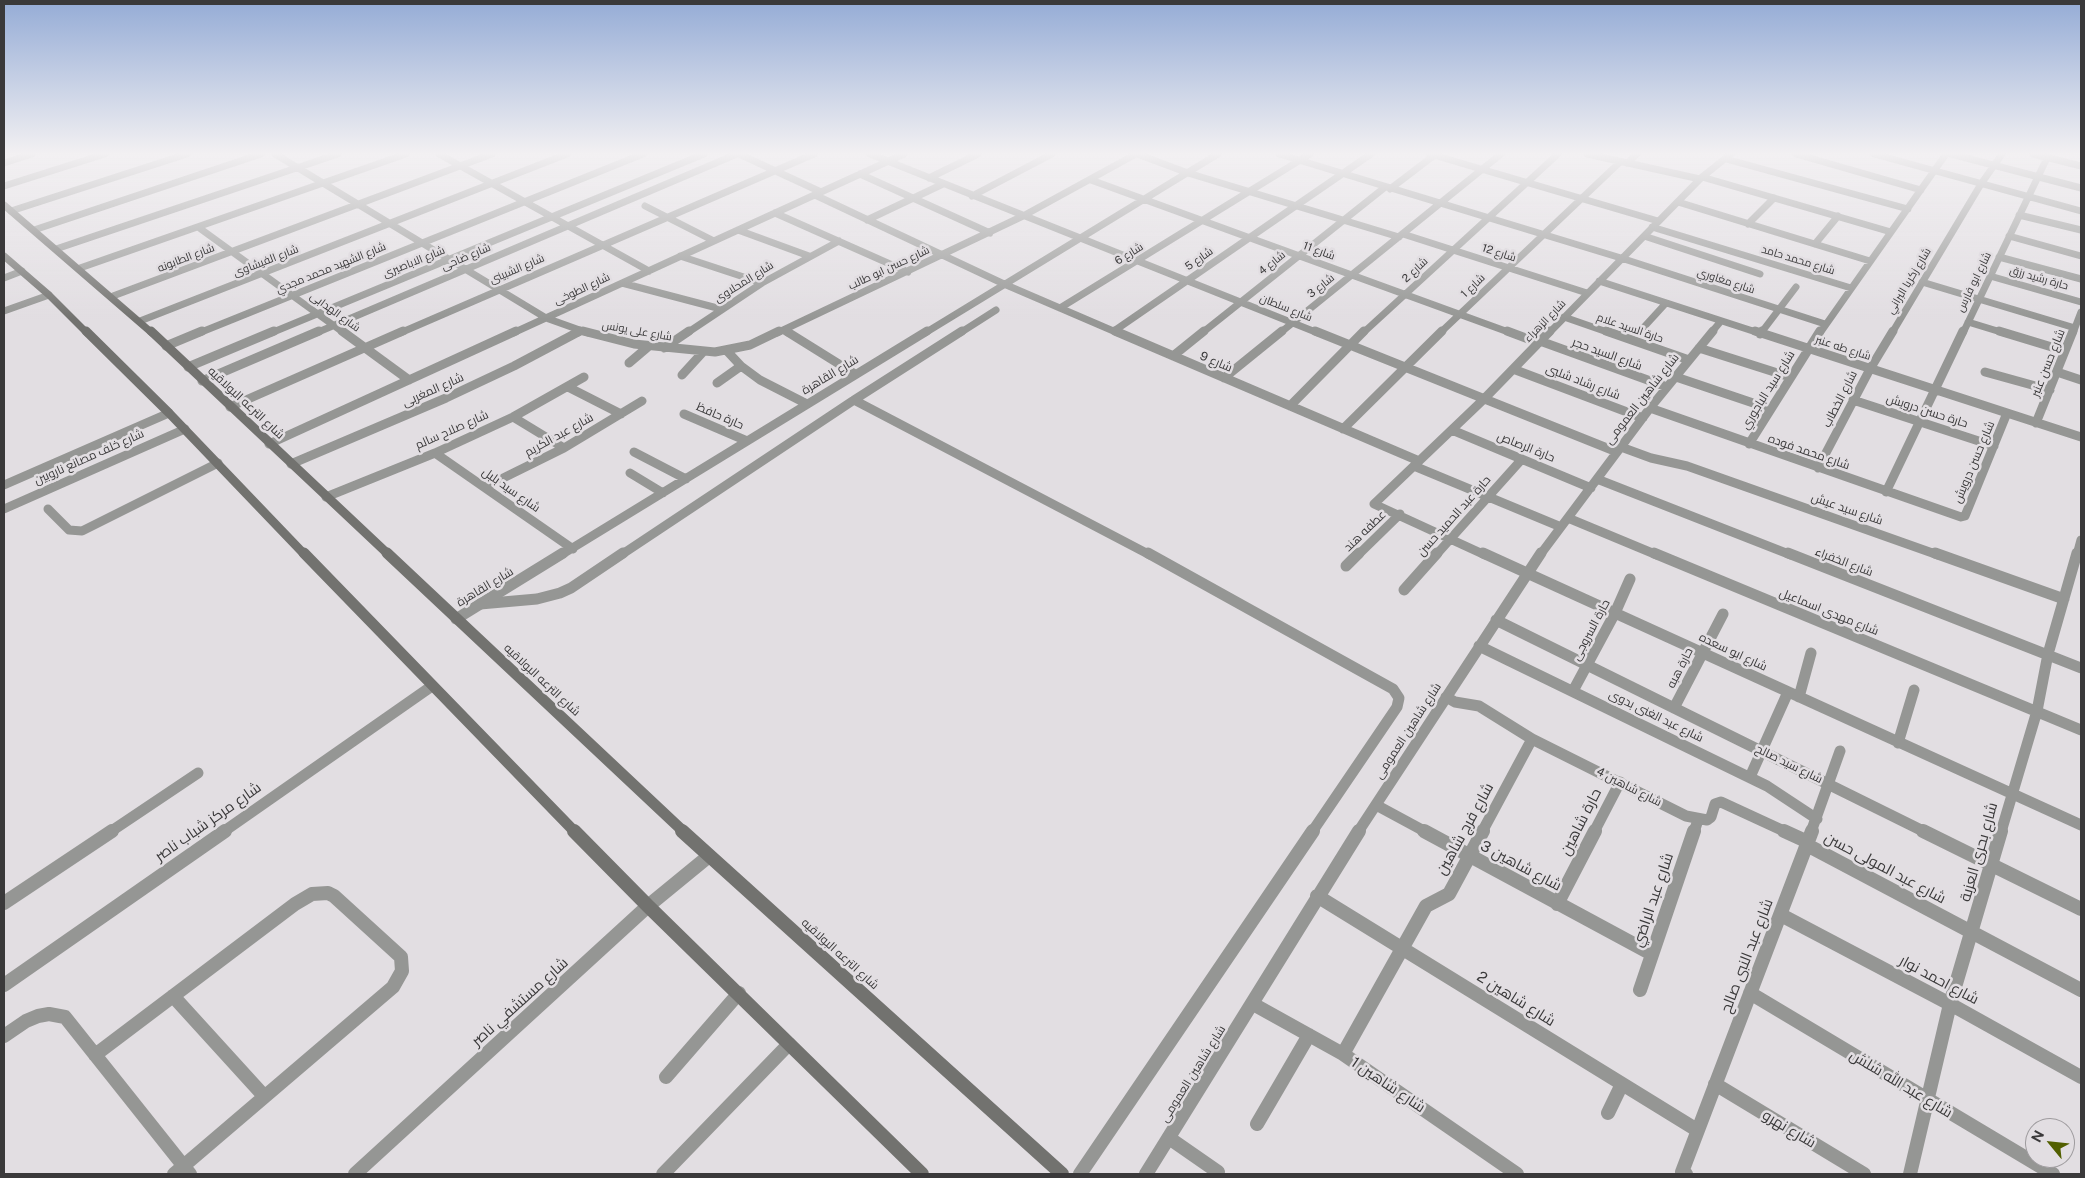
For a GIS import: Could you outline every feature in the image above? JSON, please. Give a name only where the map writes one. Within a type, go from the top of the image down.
[{"type":"street","name":"شارع الترعه البولاقيه","points":[[9,209],[113,296],[709,856],[845,976],[1062,1174]]},
{"type":"street","points":[[34,230],[97,209]]},
{"type":"street","points":[[56,249],[176,209]]},
{"type":"street","points":[[80,268],[250,209]]},
{"type":"street","name":"شارع الطابونه","points":[[113,296],[346,209]]},
{"type":"street","name":"شارع على يونس","points":[[364,209],[546,318],[606,338],[649,346],[703,352],[727,351]]},
{"type":"street","name":"شارع الفيشاوى","points":[[140,321],[428,209]]},
{"type":"street","name":"شارع الشهيد محمد مجدي","points":[[166,346],[507,209]]},
{"type":"street","points":[[537,209],[649,271]]},
{"type":"street","name":"شارع الاباصيرى","points":[[188,367],[571,209]]},
{"type":"street","name":"شارع ضاحى","points":[[202,381],[608,209]]},
{"type":"street","points":[[651,209],[714,241]]},
{"type":"street","name":"شارع الشبينى","points":[[230,407],[685,209]]},
{"type":"street","name":"شارع الطوخى","points":[[270,444],[784,209]]},
{"type":"street","name":"شارع 9","points":[[847,209],[1004,284],[1343,429],[1488,497]]},
{"type":"street","points":[[867,220],[890,209]]},
{"type":"street","points":[[937,209],[990,233]]},
{"type":"street","name":"شارع سلطان","points":[[1005,209],[1484,399]]},
{"type":"street","name":"شارع حسن ابو طالب","points":[[727,351],[750,345],[784,330],[990,233],[1036,209]]},
{"type":"street","name":"شارع القاهرة","points":[[456,619],[573,549],[855,374],[1129,209]]},
{"type":"street","name":"شارع 11","points":[[1168,209],[1540,342]]},
{"type":"street","name":"شارع 6","points":[[1060,308],[1220,209]]},
{"type":"street","name":"شارع 5","points":[[1114,331],[1292,209]]},
{"type":"street","name":"شارع 12","points":[[1306,209],[1453,250],[1588,293]]},
{"type":"street","name":"شارع 4","points":[[1173,356],[1359,209]]},
{"type":"street","name":"شارع 3","points":[[1224,378],[1433,209]]},
{"type":"street","name":"شارع مغاوري","points":[[1455,209],[1621,258],[1825,324]]},
{"type":"street","name":"شارع 2","points":[[1290,406],[1349,345],[1498,209]]},
{"type":"street","name":"شارع 1","points":[[1343,429],[1404,367],[1570,209]]},
{"type":"street","name":"شارع محمد حامد","points":[[1611,209],[1851,288]]},
{"type":"street","name":"شارع الزهراء","points":[[1374,504],[1484,399],[1671,209]]},
{"type":"street","points":[[1700,209],[1870,261]]},
{"type":"street","points":[[1748,224],[1763,209]]},
{"type":"street","points":[[1813,209],[1891,232]]},
{"type":"street","name":"شارع سيد الباجوري","points":[[1749,444],[1808,349],[1908,209]]},
{"type":"street","name":"شارع زكريا البراني","points":[[1870,369],[1966,209]]},
{"type":"street","name":"شارع ابو فارس","points":[[1886,492],[2022,209]]},
{"type":"street","points":[[775,213],[908,272]]},
{"type":"street","points":[[2019,214],[2081,230]]},
{"type":"street","points":[[1815,244],[1838,216]]},
{"type":"street","name":"شارع الهدابى","points":[[198,227],[409,380]]},
{"type":"street","points":[[738,230],[809,256]]},
{"type":"street","points":[[1644,236],[1760,274]]},
{"type":"street","points":[[2009,236],[2081,256]]},
{"type":"street","name":"شارع المحلاوى","points":[[664,348],[762,283],[839,241]]},
{"type":"street","points":[[4,256],[49,295],[169,413],[432,686],[648,906],[922,1174]]},
{"type":"street","points":[[680,256],[762,283]]},
{"type":"street","points":[[1999,257],[2081,279]]},
{"type":"street","points":[[4,278],[22,272]]},
{"type":"street","name":"حارة رشيد رزق","points":[[1990,276],[2081,302]]},
{"type":"street","name":"شارع طه عنبر","points":[[1598,282],[2081,437]]},
{"type":"street","points":[[1922,282],[2075,328]]},
{"type":"street","points":[[622,283],[721,309]]},
{"type":"street","points":[[1760,334],[1796,287]]},
{"type":"street","points":[[4,311],[49,295]]},
{"type":"street","points":[[1644,327],[1666,303]]},
{"type":"street","points":[[480,604],[538,599],[570,588],[854,400],[996,310]]},
{"type":"street","name":"شارع حسن عنبر","points":[[2036,422],[2081,313]]},
{"type":"street","name":"حارة السيد علام","points":[[1564,317],[1689,360]]},
{"type":"street","name":"شارع شاهين العمومى","points":[[1146,1174],[1253,1004],[1317,896],[1527,572],[1667,387],[1721,321]]},
{"type":"street","points":[[1968,322],[2065,351]]},
{"type":"street","points":[[784,330],[855,374]]},
{"type":"street","name":"شارع المغربى","points":[[291,464],[446,398],[514,366],[581,331]]},
{"type":"street","name":"شارع السيد حجر","points":[[1540,342],[1667,387]]},
{"type":"street","points":[[628,363],[649,346]]},
{"type":"street","points":[[1699,348],[1790,378]]},
{"type":"street","points":[[727,351],[741,366],[760,380],[807,404]]},
{"type":"street","points":[[682,375],[703,352]]},
{"type":"street","points":[[717,382],[741,366]]},
{"type":"street","name":"شارع رشاد شلبى","points":[[1513,369],[1647,413]]},
{"type":"street","name":"شارع الخطاب","points":[[1818,468],[1870,369]]},
{"type":"street","points":[[1985,372],[2050,390]]},
{"type":"street","points":[[2057,372],[2081,380]]},
{"type":"street","name":"شارع صلاح سالم","points":[[326,497],[513,417],[584,377]]},
{"type":"street","points":[[1676,377],[1771,409]]},
{"type":"street","points":[[568,386],[622,414]]},
{"type":"street","name":"شارع سيد عيش","points":[[1484,399],[1619,450],[1696,469],[2064,599]]},
{"type":"street","points":[[854,400],[1164,562],[1393,689],[1400,698],[1397,707],[1080,1174]]},
{"type":"street","name":"حارة حسن درويش","points":[[1853,400],[1994,446]]},
{"type":"street","name":"شارع عبد الكريم","points":[[485,487],[564,448],[642,401]]},
{"type":"street","points":[[4,485],[169,413]]},
{"type":"street","name":"شارع محمد فوده","points":[[1647,413],[1749,444],[1961,517]]},
{"type":"street","name":"شارع حسن درويش","points":[[1961,517],[1965,516],[2007,413]]},
{"type":"street","name":"حارة حافظ","points":[[684,414],[748,441]]},
{"type":"street","points":[[513,417],[564,448]]},
{"type":"street","name":"شارع خلف مصانع ناروبين","points":[[4,509],[185,429]]},
{"type":"street","name":"حارة الرصاص","points":[[1452,430],[1522,459],[1594,484]]},
{"type":"street","name":"شارع سيد بلبل","points":[[435,452],[573,549]]},
{"type":"street","points":[[634,452],[686,479]]},
{"type":"street","name":"حارة عبد الحميد حسن","points":[[1404,590],[1522,459]]},
{"type":"street","points":[[48,509],[70,530],[87,529],[218,463]]},
{"type":"street","points":[[630,473],[663,493]]},
{"type":"street","name":"شارع الخفراء","points":[[1594,484],[2081,668]]},
{"type":"street","name":"شارع مهدى اسماعيل","points":[[1488,497],[1564,523],[2081,730]]},
{"type":"street","name":"شارع ابو سعده","points":[[1374,504],[1400,514],[2081,825]]},
{"type":"street","name":"عطفه هند","points":[[1346,566],[1400,514]]},
{"type":"street","name":"شارع بحرى العزبة","points":[[1910,1174],[1950,1004],[2037,711],[2048,654],[2064,599],[2077,571],[2081,540]]},
{"type":"street","name":"حارة السروجى","points":[[1573,691],[1615,613],[1630,580]]},
{"type":"street","name":"حارة هبه","points":[[1674,708],[1723,614]]},
{"type":"street","name":"شارع سيد صالح","points":[[1496,620],[2081,909]]},
{"type":"street","name":"شارع عبد الغنى بدوى","points":[[1479,646],[1750,777],[1784,796],[1816,818]]},
{"type":"street","points":[[1750,777],[1793,695],[1811,654]]},
{"type":"street","name":"شارع مركز شباب ناصر","points":[[4,986],[432,686]]},
{"type":"street","points":[[1898,743],[1914,690]]},
{"type":"street","name":"شارع شاهين 4","points":[[1446,698],[1455,702],[1479,706],[1532,739],[1686,816],[1698,820]]},
{"type":"street","name":"شارع فرج شاهين","points":[[1343,1054],[1426,906],[1448,894],[1532,739]]},
{"type":"street","name":"شارع عبد النبى صالح","points":[[1684,1173],[1697,1130],[1830,784],[1840,751]]},
{"type":"street","points":[[4,903],[198,773]]},
{"type":"street","name":"حارة شاهين","points":[[1557,904],[1620,782]]},
{"type":"street","points":[[1698,820],[1707,820],[1711,817],[1715,804],[1721,802],[1807,843]]},
{"type":"street","name":"شارع شاهين 3","points":[[1376,805],[1652,954]]},
{"type":"street","name":"شارع عبد الراضي","points":[[1640,990],[1698,820]]},
{"type":"street","name":"شارع عبد المولى حسن","points":[[1807,843],[2081,990]]},
{"type":"street","name":"شارع مستشفي ناصر","points":[[355,1174],[648,906],[709,856]]},
{"type":"street","points":[[4,1036],[26,1021],[38,1016],[58,1015],[65,1017],[182,1171],[264,1096],[394,987],[402,971],[401,957],[334,896],[320,892],[312,894],[295,904],[95,1055]]},
{"type":"street","name":"شارع شاهين 2","points":[[1317,896],[1697,1130]]},
{"type":"street","name":"شارع احمد نوار","points":[[1780,915],[1950,1004],[2081,1077]]},
{"type":"street","points":[[666,1076],[739,993]]},
{"type":"street","name":"شارع عبد الله شلش","points":[[1750,993],[2053,1174]]},
{"type":"street","points":[[173,996],[264,1096]]},
{"type":"street","name":"شارع شاهين 1","points":[[1253,1004],[1343,1054],[1517,1174]]},
{"type":"street","points":[[1257,1124],[1309,1035]]},
{"type":"street","points":[[664,1174],[789,1044]]},
{"type":"street","points":[[1608,1113],[1622,1084]]},
{"type":"street","name":"شارع نهرو","points":[[1715,1084],[1864,1174]]},
{"type":"street","points":[[1169,1138],[1218,1172]]}]
